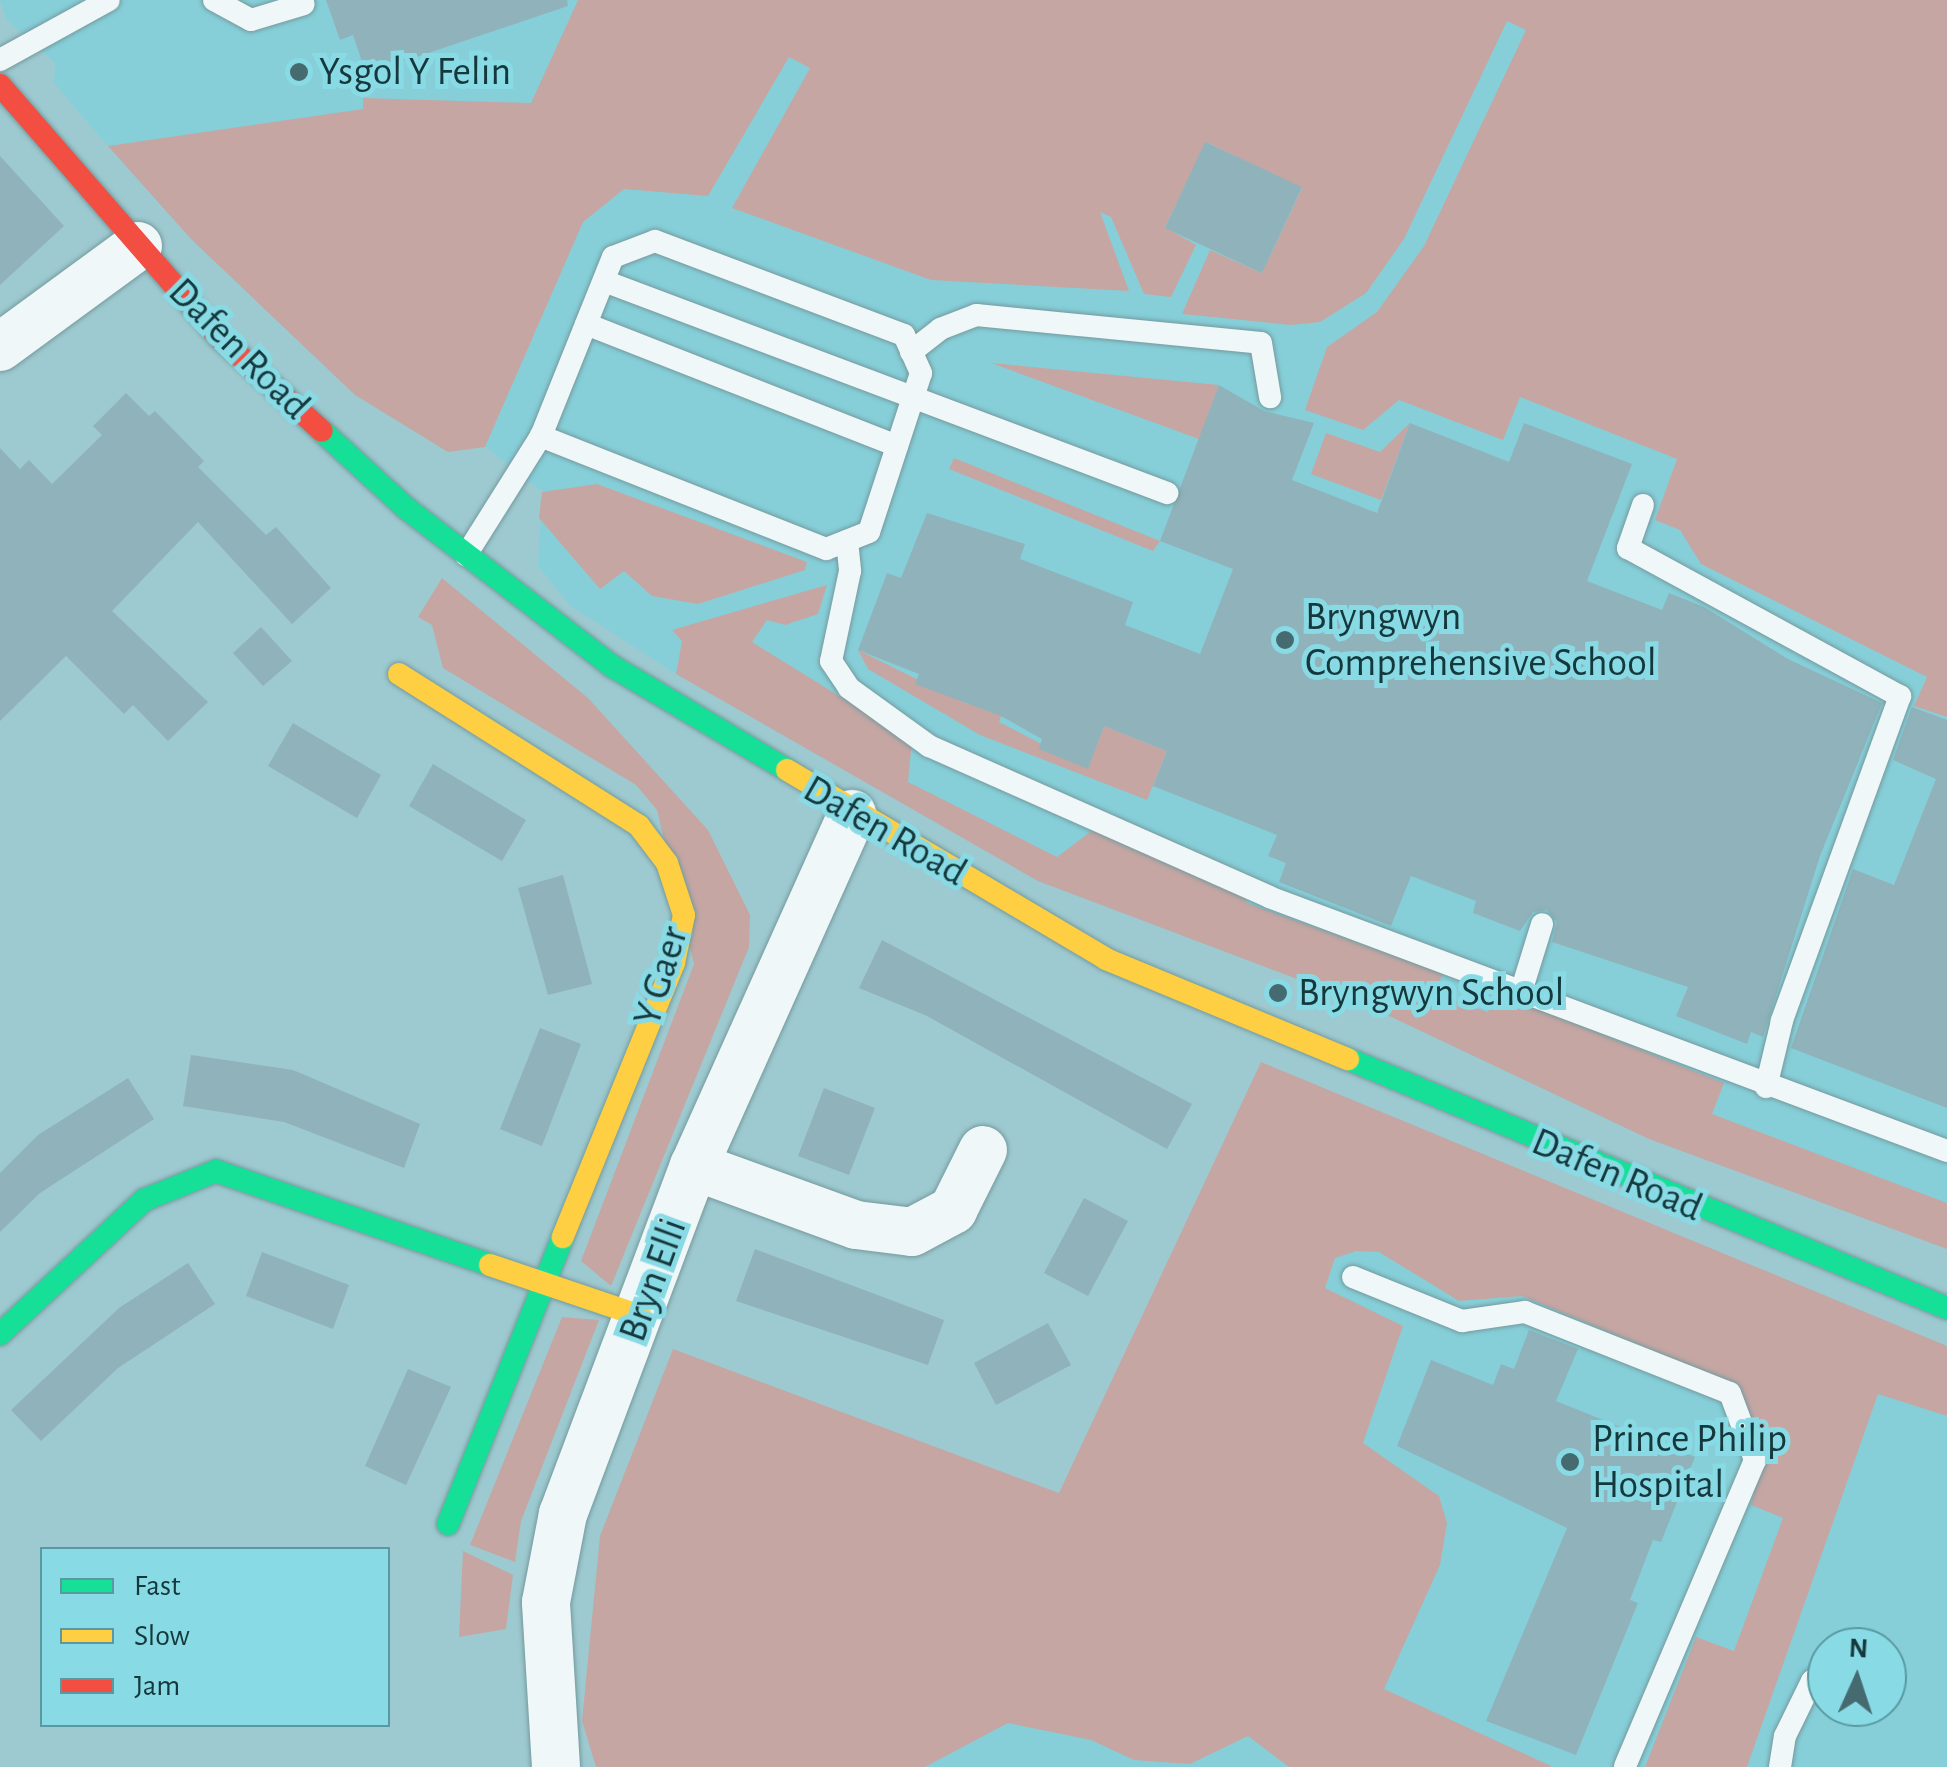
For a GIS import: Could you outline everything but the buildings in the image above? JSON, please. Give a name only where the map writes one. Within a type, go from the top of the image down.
[{"type":"street","name":"Dafen Road","points":[[0,86],[219,337],[466,555],[612,666],[852,814],[1106,959],[1947,1308]]},
{"type":"street","points":[[0,347],[138,246]]},
{"type":"street","name":"Y Gaer","points":[[399,674],[639,826],[667,862],[684,916],[674,962],[448,1524]]},
{"type":"street","name":"Bryn Elli","points":[[556,1767],[546,1602],[563,1514],[641,1316],[694,1166],[852,814]]},
{"type":"street","points":[[694,1166],[856,1225],[912,1232],[953,1210],[983,1150]]},
{"type":"street","points":[[0,1334],[144,1200],[216,1171],[641,1316]]},
{"type":"lane","points":[[0,60],[83,4],[109,0]]},
{"type":"lane","points":[[214,0],[250,20],[304,4]]},
{"type":"lane","points":[[466,555],[541,436],[614,256],[655,242],[904,334],[921,373],[869,532],[826,549],[541,436]]},
{"type":"lane","points":[[604,281],[1167,493]]},
{"type":"lane","points":[[912,352],[940,328],[976,314],[1261,342],[1270,397]]},
{"type":"lane","points":[[586,324],[897,446]]},
{"type":"lane","points":[[1643,505],[1628,548],[1900,696],[1782,1020],[1766,1087]]},
{"type":"lane","points":[[847,541],[850,570],[831,660],[849,688],[930,746],[1268,897],[1766,1087],[1947,1151]]},
{"type":"lane","points":[[1521,992],[1542,924]]},
{"type":"lane","points":[[1353,1277],[1462,1321],[1525,1312],[1730,1393],[1755,1460],[1624,1767]]},
{"type":"lane","points":[[1780,1767],[1785,1736],[1807,1691]]},
{"type":"shaded area","name":"Bryngwyn Comprehensive School","points":[[0,0],[1947,0],[1947,1249],[1649,1139],[1366,1005],[1038,881],[676,674],[571,606],[538,566],[542,492],[486,447],[448,452],[355,395],[191,239],[54,83],[55,63],[7,20]]},
{"type":"shaded area","points":[[578,0],[1947,0],[1947,717],[1914,706],[1927,677],[1701,564],[1680,530],[1655,520],[1677,459],[1520,397],[1503,440],[1399,400],[1363,430],[1305,410],[1327,347],[1377,312],[1424,246],[1526,30],[1507,21],[1404,239],[1366,293],[1320,322],[1291,325],[1182,314],[1210,250],[1262,273],[1302,188],[1206,142],[1165,227],[1196,245],[1171,297],[1144,294],[1111,217],[1100,212],[1129,291],[931,280],[732,208],[810,68],[789,57],[708,196],[624,189],[583,222],[485,447],[448,452],[355,395],[191,239],[108,146],[363,109],[363,98],[531,103]]},
{"type":"shaded area","points":[[991,363],[1219,385],[1199,439]]},
{"type":"shaded area","points":[[1410,423],[1381,500],[1311,474],[1326,433],[1380,452]]},
{"type":"shaded area","points":[[954,458],[1160,541],[1153,551],[949,469]]},
{"type":"shaded area","points":[[597,484],[807,562],[805,570],[698,604],[652,596],[624,571],[600,589],[539,518],[542,492]]},
{"type":"shaded area","points":[[442,578],[588,698],[708,830],[750,915],[749,947],[611,1286],[581,1261],[694,964],[657,810],[636,785],[443,668],[432,625],[418,617]]},
{"type":"shaded area","points":[[827,585],[818,614],[785,625],[767,620],[752,642],[912,741],[908,782],[1057,857],[1094,829],[1241,885],[1247,903],[1443,973],[1435,994],[1488,1012],[1497,992],[1724,1083],[1712,1114],[1947,1203],[1947,1249],[1649,1139],[1366,1005],[1038,881],[676,674],[682,641],[672,630]]},
{"type":"shaded area","points":[[858,650],[967,704],[1008,699],[999,722],[1088,768],[1104,726],[1167,751],[1147,800],[980,735],[868,669]]},
{"type":"shaded area","points":[[1261,1062],[1947,1346],[1947,1416],[1878,1394],[1747,1767],[1645,1767],[1696,1637],[1734,1651],[1783,1518],[1751,1505],[1762,1458],[1731,1383],[1522,1296],[1459,1301],[1379,1252],[1356,1251],[1335,1258],[1325,1288],[1403,1326],[1363,1443],[1439,1496],[1447,1523],[1440,1565],[1384,1689],[1553,1767],[1289,1767],[1248,1736],[1190,1764],[1134,1760],[1091,1740],[1008,1723],[925,1767],[596,1767],[582,1721],[600,1536],[673,1349],[1059,1493]]},
{"type":"shaded area","name":"Prince Philip Hospital","points":[[1342,1096],[1947,1346],[1947,1767],[730,1767],[1145,1577]]},
{"type":"shaded area","points":[[562,1317],[599,1320],[521,1521],[515,1562],[470,1545]]},
{"type":"shaded area","points":[[463,1551],[513,1575],[506,1629],[459,1637]]},
{"type":"traffic: fast","points":[[322,431],[406,508],[612,666],[787,770]]},
{"type":"traffic: fast","points":[[1348,1059],[1947,1308]]},
{"type":"traffic: fast","points":[[0,1334],[144,1200],[216,1171],[490,1265]]},
{"type":"traffic: fast","points":[[448,1524],[563,1237]]},
{"type":"traffic: slow","points":[[399,674],[639,826],[667,863],[684,915],[674,963],[563,1237]]},
{"type":"traffic: slow","points":[[787,770],[1106,959],[1348,1059]]},
{"type":"traffic: slow","points":[[490,1265],[641,1316]]},
{"type":"traffic: jam","points":[[0,85],[219,337],[322,431]]},
{"type":"place","name":"Ysgol Y Felin","points":[[299,72]]},
{"type":"place","name":"Bryngwyn Comprehensive School","points":[[1285,640]]},
{"type":"place","name":"Bryngwyn School","points":[[1278,993]]},
{"type":"place","name":"Prince Philip Hospital","points":[[1570,1462]]}]
